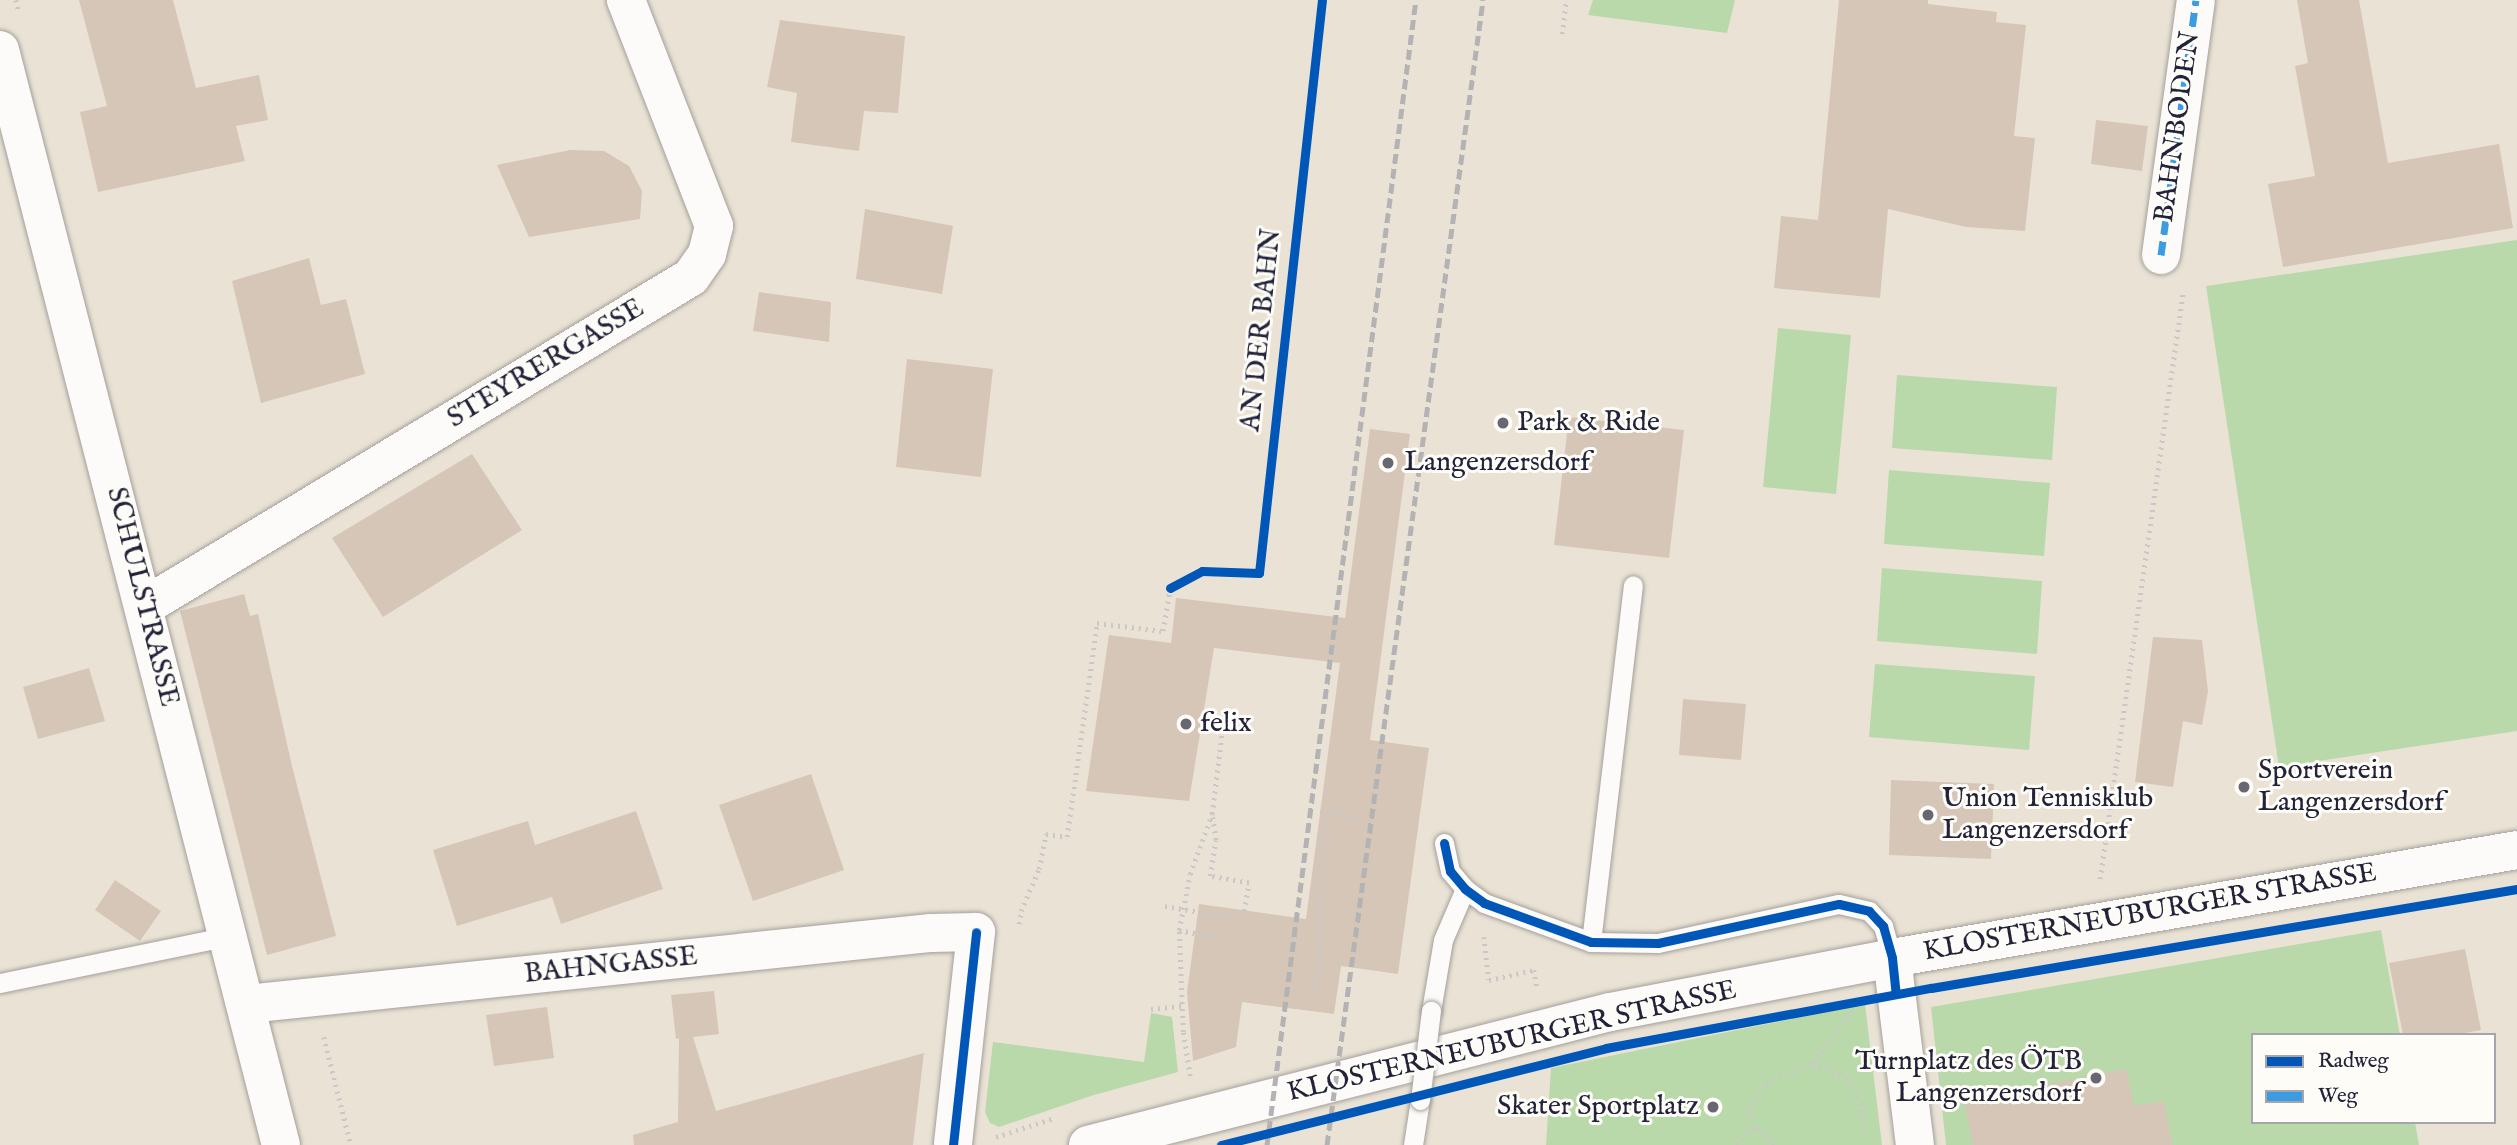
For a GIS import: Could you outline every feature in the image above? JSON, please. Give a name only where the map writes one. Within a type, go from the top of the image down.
[{"type":"street","name":"STEYRERGASSE","points":[[145,606],[691,277],[708,254],[714,226],[626,0]]},
{"type":"street","name":"BAHNBODEN","points":[[2161,255],[2196,0]]},
{"type":"street","name":"SCHULSTRASSE","points":[[0,50],[145,606],[281,1145]]},
{"type":"street","name":"KLOSTERNEUBURGER STRASSE","points":[[1088,1145],[1610,1012],[1894,976],[2094,925],[2202,903],[2517,850]]},
{"type":"street","name":"BAHNGASSE","points":[[247,1004],[931,933],[976,932],[969,1143]]},
{"type":"street","points":[[1894,976],[1915,1145]]},
{"type":"lane","points":[[1591,942],[1633,585]]},
{"type":"lane","points":[[1444,843],[1450,871],[1465,889],[1484,903],[1591,942],[1658,943],[1839,904],[1869,911],[1883,926],[1894,976]]},
{"type":"lane","points":[[1413,1145],[1443,940],[1465,889]]},
{"type":"lane","points":[[0,983],[228,936]]},
{"type":"path","points":[[1562,34],[1566,0]]},
{"type":"path","points":[[2094,925],[2183,295]]},
{"type":"path","points":[[1017,936],[1021,911],[1039,869],[1045,834],[1067,836],[1097,623],[1163,631],[1170,588],[1181,582]]},
{"type":"path","points":[[1186,1064],[1179,930],[1196,853],[1212,814],[1224,716]]},
{"type":"path","points":[[1315,992],[1321,954],[1317,890],[1323,813],[1360,818]]},
{"type":"path","points":[[1165,906],[1223,916],[1244,911],[1249,883],[1210,876],[1216,839],[1212,814]]},
{"type":"path","points":[[1340,824],[1342,816]]},
{"type":"path","points":[[1179,930],[1220,937],[1219,946]]},
{"type":"path","points":[[1485,958],[1489,980],[1534,970],[1539,994]]},
{"type":"path","points":[[1774,1145],[1754,1126],[1748,1110],[1766,1084],[1813,1063],[1859,1001],[1894,976]]},
{"type":"path","points":[[314,997],[351,1145]]},
{"type":"path","points":[[1846,1003],[1859,1001]]},
{"type":"path","points":[[1151,1009],[1182,1006]]},
{"type":"path","points":[[1813,1063],[1848,1078],[1861,1103],[1869,1145]]},
{"type":"path","points":[[969,1143],[1036,1123]]},
{"type":"path","points":[[1737,1145],[1754,1126]]},
{"type":"path","points":[[994,1132],[1005,1134]]},
{"type":"green space","points":[[1593,0],[1735,0],[1727,33],[1588,15]]},
{"type":"green space","points":[[2517,240],[2517,731],[2279,767],[2206,286]]},
{"type":"green space","points":[[1778,328],[1851,335],[1836,494],[1763,487]]},
{"type":"green space","points":[[1897,375],[2057,387],[2052,460],[1892,448]]},
{"type":"green space","points":[[1889,470],[2050,483],[2044,556],[1884,544]]},
{"type":"green space","points":[[1882,568],[2042,581],[2037,654],[1877,641]]},
{"type":"green space","points":[[1875,664],[2035,676],[2029,750],[1869,737]]},
{"type":"green space","name":"Turnplatz des ÖTB Langenzersdorf","points":[[2381,930],[2400,1033],[2251,1033],[2251,1124],[2415,1124],[2419,1145],[1946,1145],[1931,1007]]},
{"type":"green space","name":"Skater Sportplatz","points":[[1865,1004],[1882,1145],[1546,1145],[1551,1068]]},
{"type":"green space","points":[[1151,1013],[1172,1017],[1178,1072],[1094,1095],[999,1127],[990,1123],[985,1112],[993,1042],[1144,1062]]},
{"type":"building","points":[[79,0],[173,0],[196,88],[259,75],[268,120],[236,126],[245,161],[98,192],[80,112],[107,106]]},
{"type":"building","points":[[1839,0],[1928,0],[1928,4],[1997,12],[1996,22],[2026,25],[2014,136],[2035,138],[2025,231],[1966,227],[1888,209],[1880,298],[1774,288],[1781,216],[1818,220]]},
{"type":"building","points":[[2297,0],[2359,0],[2388,163],[2499,144],[2513,228],[2283,267],[2268,184],[2315,176],[2295,66],[2308,63]]},
{"type":"building","points":[[780,20],[905,36],[898,113],[864,111],[859,151],[791,142],[797,93],[767,87]]},
{"type":"building","points":[[2096,120],[2148,126],[2142,171],[2091,164]]},
{"type":"building","points":[[570,150],[604,151],[629,166],[642,191],[640,219],[529,237],[497,165]]},
{"type":"building","points":[[865,209],[953,226],[942,294],[856,279]]},
{"type":"building","points":[[309,258],[321,305],[346,299],[365,374],[261,403],[232,281]]},
{"type":"building","points":[[759,292],[831,302],[829,342],[753,331]]},
{"type":"building","points":[[907,359],[993,369],[981,477],[896,467]]},
{"type":"building","points":[[1569,417],[1684,430],[1669,558],[1554,545]]},
{"type":"building","points":[[1370,429],[1410,434],[1370,740],[1429,748],[1398,974],[1341,966],[1334,1014],[1242,1002],[1236,1047],[1193,1061],[1187,992],[1199,904],[1306,919],[1340,663],[1214,648],[1189,801],[1086,791],[1109,635],[1171,643],[1176,598],[1345,618]]},
{"type":"building","points":[[472,454],[522,530],[383,617],[332,538]]},
{"type":"building","points":[[244,594],[250,616],[258,614],[292,766],[336,936],[267,955],[180,611]]},
{"type":"building","points":[[2153,637],[2202,640],[2208,691],[2202,725],[2183,721],[2173,787],[2135,782]]},
{"type":"building","points":[[89,668],[105,721],[38,739],[23,687]]},
{"type":"building","points":[[1683,699],[1746,704],[1741,760],[1679,755]]},
{"type":"building","points":[[811,774],[844,870],[753,901],[719,805]]},
{"type":"building","points":[[1891,780],[1994,784],[1991,859],[1889,855]]},
{"type":"building","points":[[636,811],[663,889],[561,924],[552,897],[457,926],[433,850],[528,821],[535,845]]},
{"type":"building","points":[[115,880],[161,911],[140,941],[95,910]]},
{"type":"building","points":[[2465,949],[2481,1030],[2465,1033],[2403,1033],[2389,963]]},
{"type":"building","points":[[714,991],[719,1034],[693,1037],[716,1111],[924,1053],[913,1145],[634,1145],[633,1135],[678,1122],[679,1038],[676,1039],[671,995]]},
{"type":"building","points":[[547,1007],[554,1058],[494,1066],[486,1015]]},
{"type":"building","points":[[2126,1069],[2134,1106],[2164,1101],[2172,1145],[1973,1145],[1964,1100]]},
{"type":"railway","points":[[1267,1145],[1416,0]]},
{"type":"railway","points":[[1327,1145],[1483,0]]},
{"type":"marked path","points":[[2161,255],[2196,0]]},
{"type":"cycle path","name":"AN DER BAHN","points":[[1170,588],[1202,571],[1259,573],[1322,0]]},
{"type":"cycle path","points":[[1444,843],[1450,871],[1465,889],[1484,903],[1591,942],[1658,943],[1839,904],[1869,911],[1883,926],[1892,958],[1896,994]]},
{"type":"cycle path","points":[[1221,1145],[1606,1048],[1931,988],[2517,889]]},
{"type":"cycle path","points":[[953,1145],[976,932]]},
{"type":"place","name":"Park & Ride","points":[[1503,423]]},
{"type":"place","name":"Langenzersdorf","points":[[1388,463]]},
{"type":"place","name":"felix","points":[[1186,724]]},
{"type":"place","name":"Sportverein Langenzersdorf","points":[[2244,787]]},
{"type":"place","name":"Union Tennisklub Langenzersdorf","points":[[1928,815]]},
{"type":"place","name":"Turnplatz des ÖTB Langenzersdorf","points":[[2096,1078]]},
{"type":"place","name":"Skater Sportplatz","points":[[1713,1107]]}]
